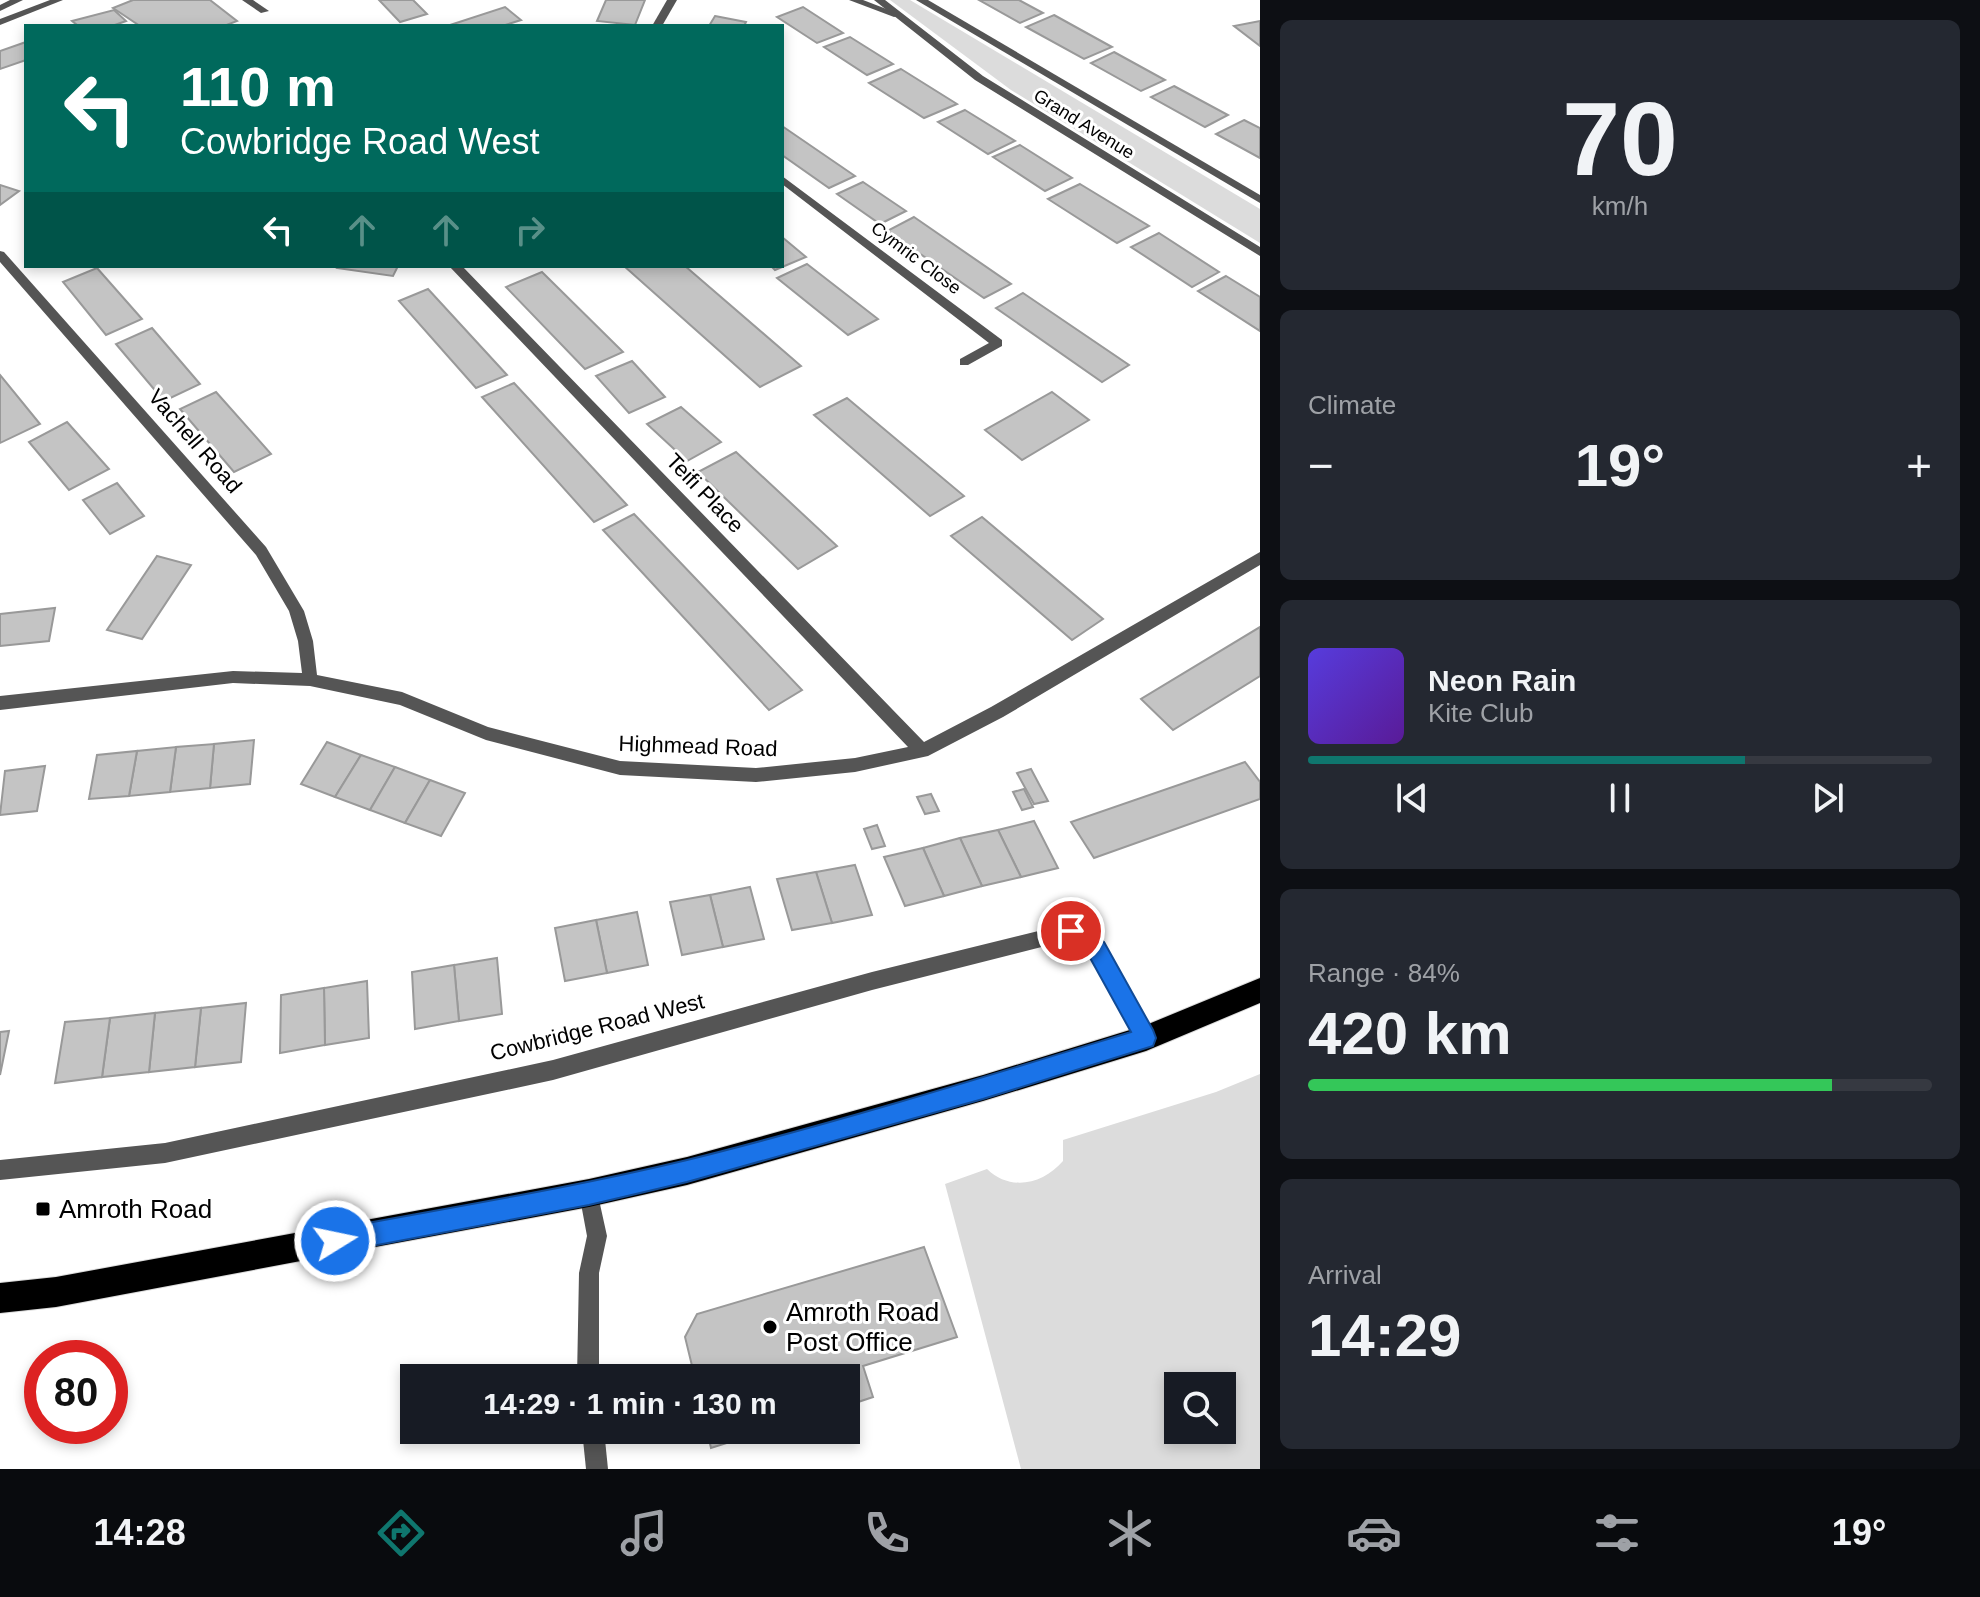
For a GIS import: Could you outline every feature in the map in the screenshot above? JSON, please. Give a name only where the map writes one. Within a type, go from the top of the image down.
[{"type":"highway","points":[[0,1298],[56,1292],[589,1193],[740,1157],[1146,1038],[1260,990]]},
{"type":"street","points":[[0,8],[18,0]]},
{"type":"street","points":[[0,22],[58,0]]},
{"type":"street","points":[[247,0],[264,11]]},
{"type":"street","points":[[658,24],[672,0]]},
{"type":"street","name":"Grand Avenue","points":[[854,0],[897,15]]},
{"type":"street","name":"Grand Avenue","points":[[879,0],[979,78],[1260,252]]},
{"type":"street","name":"Grand Avenue","points":[[921,0],[1260,200]]},
{"type":"street","name":"Cymric Close","points":[[784,181],[998,343],[964,362]]},
{"type":"street","name":"Vachell Road","points":[[0,255],[261,551],[297,605],[309,646],[310,680]]},
{"type":"street","name":"Teifi Place","points":[[457,268],[922,751]]},
{"type":"street","name":"Highmead Road","points":[[0,703],[233,677],[310,680],[402,699],[486,733],[620,768],[756,775],[855,765],[922,751],[997,712],[1260,558]]},
{"type":"street","name":"Cowbridge Road West","points":[[0,1170],[165,1153],[553,1070],[872,981],[1071,931],[1097,949],[1146,1038]]},
{"type":"street","points":[[588,1364],[589,1273],[597,1236],[589,1193]]},
{"type":"street","points":[[594,1444],[597,1469]]},
{"type":"shaded area","points":[[890,0],[910,0],[1260,209],[1260,243],[1011,90]]},
{"type":"shaded area","points":[[1260,1074],[1260,1469],[1021,1469],[945,1184],[987,1169],[1006,1181],[1036,1180],[1063,1161],[1063,1140],[1216,1092]]},
{"type":"building","points":[[133,0],[210,0],[237,21],[229,24],[137,24],[113,8]]},
{"type":"building","points":[[379,0],[413,0],[427,14],[400,22]]},
{"type":"building","points":[[606,0],[645,0],[635,24],[597,21]]},
{"type":"building","points":[[979,0],[1019,0],[1043,13],[1020,23]]},
{"type":"building","points":[[505,7],[521,20],[508,24],[453,24]]},
{"type":"building","points":[[803,7],[843,33],[817,43],[777,17]]},
{"type":"building","points":[[114,10],[126,21],[118,24],[76,24],[72,21]]},
{"type":"building","points":[[1054,15],[1112,47],[1084,59],[1026,27]]},
{"type":"building","points":[[715,16],[746,22],[745,24],[710,24]]},
{"type":"building","points":[[1260,21],[1260,46],[1234,26]]},
{"type":"building","points":[[850,37],[893,64],[867,75],[824,47]]},
{"type":"building","points":[[24,43],[24,61],[0,69],[0,51]]},
{"type":"building","points":[[1114,52],[1165,80],[1141,91],[1091,63]]},
{"type":"building","points":[[901,69],[957,104],[924,118],[869,83]]},
{"type":"building","points":[[1174,86],[1228,115],[1205,127],[1151,97]]},
{"type":"building","points":[[965,110],[1015,141],[988,154],[938,122]]},
{"type":"building","points":[[1244,120],[1260,128],[1260,158],[1216,134]]},
{"type":"building","points":[[784,127],[855,176],[829,188],[784,156]]},
{"type":"building","points":[[1020,145],[1072,178],[1045,191],[993,157]]},
{"type":"building","points":[[863,182],[906,211],[880,224],[837,194]]},
{"type":"building","points":[[1080,184],[1149,226],[1117,243],[1048,199]]},
{"type":"building","points":[[0,185],[19,191],[0,205]]},
{"type":"building","points":[[914,217],[1011,284],[984,298],[887,231]]},
{"type":"building","points":[[1159,233],[1219,272],[1192,287],[1131,247]]},
{"type":"building","points":[[784,239],[806,257],[784,266]]},
{"type":"building","points":[[807,264],[878,319],[848,335],[777,278]]},
{"type":"building","points":[[97,268],[142,319],[106,335],[63,282]]},
{"type":"building","points":[[337,268],[397,268],[393,276]]},
{"type":"building","points":[[626,268],[687,268],[801,366],[760,387]]},
{"type":"building","points":[[542,272],[623,352],[585,369],[506,287]]},
{"type":"building","points":[[1226,276],[1260,297],[1260,331],[1198,291]]},
{"type":"building","points":[[428,289],[507,375],[476,388],[399,301]]},
{"type":"building","points":[[1023,293],[1129,365],[1102,382],[996,308]]},
{"type":"building","points":[[152,328],[200,384],[164,401],[116,344]]},
{"type":"building","points":[[632,361],[665,397],[629,413],[596,376]]},
{"type":"building","points":[[0,375],[40,424],[0,443]]},
{"type":"building","points":[[514,383],[627,505],[594,522],[482,397]]},
{"type":"building","points":[[216,392],[271,454],[234,472],[180,409]]},
{"type":"building","points":[[1052,392],[1089,420],[1022,460],[985,430]]},
{"type":"building","points":[[847,398],[964,496],[930,516],[814,415]]},
{"type":"building","points":[[681,407],[721,442],[687,461],[647,424]]},
{"type":"building","points":[[67,422],[109,469],[69,490],[29,442]]},
{"type":"building","points":[[736,452],[837,546],[798,569],[698,472]]},
{"type":"building","points":[[117,483],[144,516],[110,534],[83,500]]},
{"type":"building","points":[[634,514],[802,690],[769,710],[603,530]]},
{"type":"building","points":[[982,517],[1103,619],[1072,640],[951,536]]},
{"type":"building","points":[[157,556],[191,565],[142,639],[107,630]]},
{"type":"building","points":[[55,608],[49,641],[0,646],[0,614]]},
{"type":"building","points":[[1260,627],[1260,676],[1173,730],[1141,699]]},
{"type":"building","points":[[254,740],[250,784],[210,788],[214,744]]},
{"type":"building","points":[[327,742],[361,755],[335,797],[301,784]]},
{"type":"building","points":[[214,744],[210,788],[170,792],[176,747]]},
{"type":"building","points":[[176,747],[170,792],[129,796],[137,751]]},
{"type":"building","points":[[137,751],[129,796],[89,799],[97,755]]},
{"type":"building","points":[[361,755],[395,767],[370,810],[335,797]]},
{"type":"building","points":[[1245,762],[1260,782],[1260,799],[1094,858],[1071,822]]},
{"type":"building","points":[[45,766],[37,811],[0,815],[5,771]]},
{"type":"building","points":[[395,767],[430,780],[405,823],[370,810]]},
{"type":"building","points":[[1031,769],[1048,801],[1034,804],[1017,773]]},
{"type":"building","points":[[430,780],[465,793],[441,836],[405,823]]},
{"type":"building","points":[[1024,789],[1033,807],[1022,810],[1013,792]]},
{"type":"building","points":[[931,794],[939,811],[925,814],[917,797]]},
{"type":"building","points":[[1034,821],[1058,868],[1021,877],[998,830]]},
{"type":"building","points":[[877,825],[885,846],[872,849],[864,829]]},
{"type":"building","points":[[998,830],[1021,877],[982,886],[960,838]]},
{"type":"building","points":[[960,838],[982,886],[944,896],[923,848]]},
{"type":"building","points":[[923,848],[944,896],[905,906],[884,857]]},
{"type":"building","points":[[855,865],[872,915],[832,923],[816,872]]},
{"type":"building","points":[[816,872],[832,923],[792,930],[777,879]]},
{"type":"building","points":[[750,887],[764,939],[723,947],[710,895]]},
{"type":"building","points":[[710,895],[723,947],[682,955],[670,902]]},
{"type":"building","points":[[637,912],[648,965],[607,973],[596,920]]},
{"type":"building","points":[[596,920],[607,973],[565,981],[555,928]]},
{"type":"building","points":[[497,958],[502,1014],[459,1021],[454,965]]},
{"type":"building","points":[[454,965],[459,1021],[415,1029],[412,972]]},
{"type":"building","points":[[367,981],[369,1038],[325,1045],[324,988]]},
{"type":"building","points":[[324,988],[325,1045],[280,1053],[281,995]]},
{"type":"building","points":[[246,1003],[241,1062],[195,1067],[201,1008]]},
{"type":"building","points":[[201,1008],[195,1067],[149,1072],[155,1013]]},
{"type":"building","points":[[155,1013],[149,1072],[102,1077],[110,1018]]},
{"type":"building","points":[[110,1018],[102,1077],[55,1083],[65,1022]]},
{"type":"building","points":[[9,1031],[0,1075],[0,1032]]},
{"type":"building","points":[[924,1247],[957,1337],[863,1366],[873,1397],[860,1401],[860,1364],[692,1364],[685,1337],[697,1314]]},
{"type":"place","name":"Amroth Road","points":[[43,1209]]},
{"type":"place","name":"Amroth Road Post Office","points":[[770,1327]]},
{"type":"route","points":[[335,1241],[589,1193],[687,1171],[983,1088],[1146,1038],[1097,949],[1071,931]]}]
